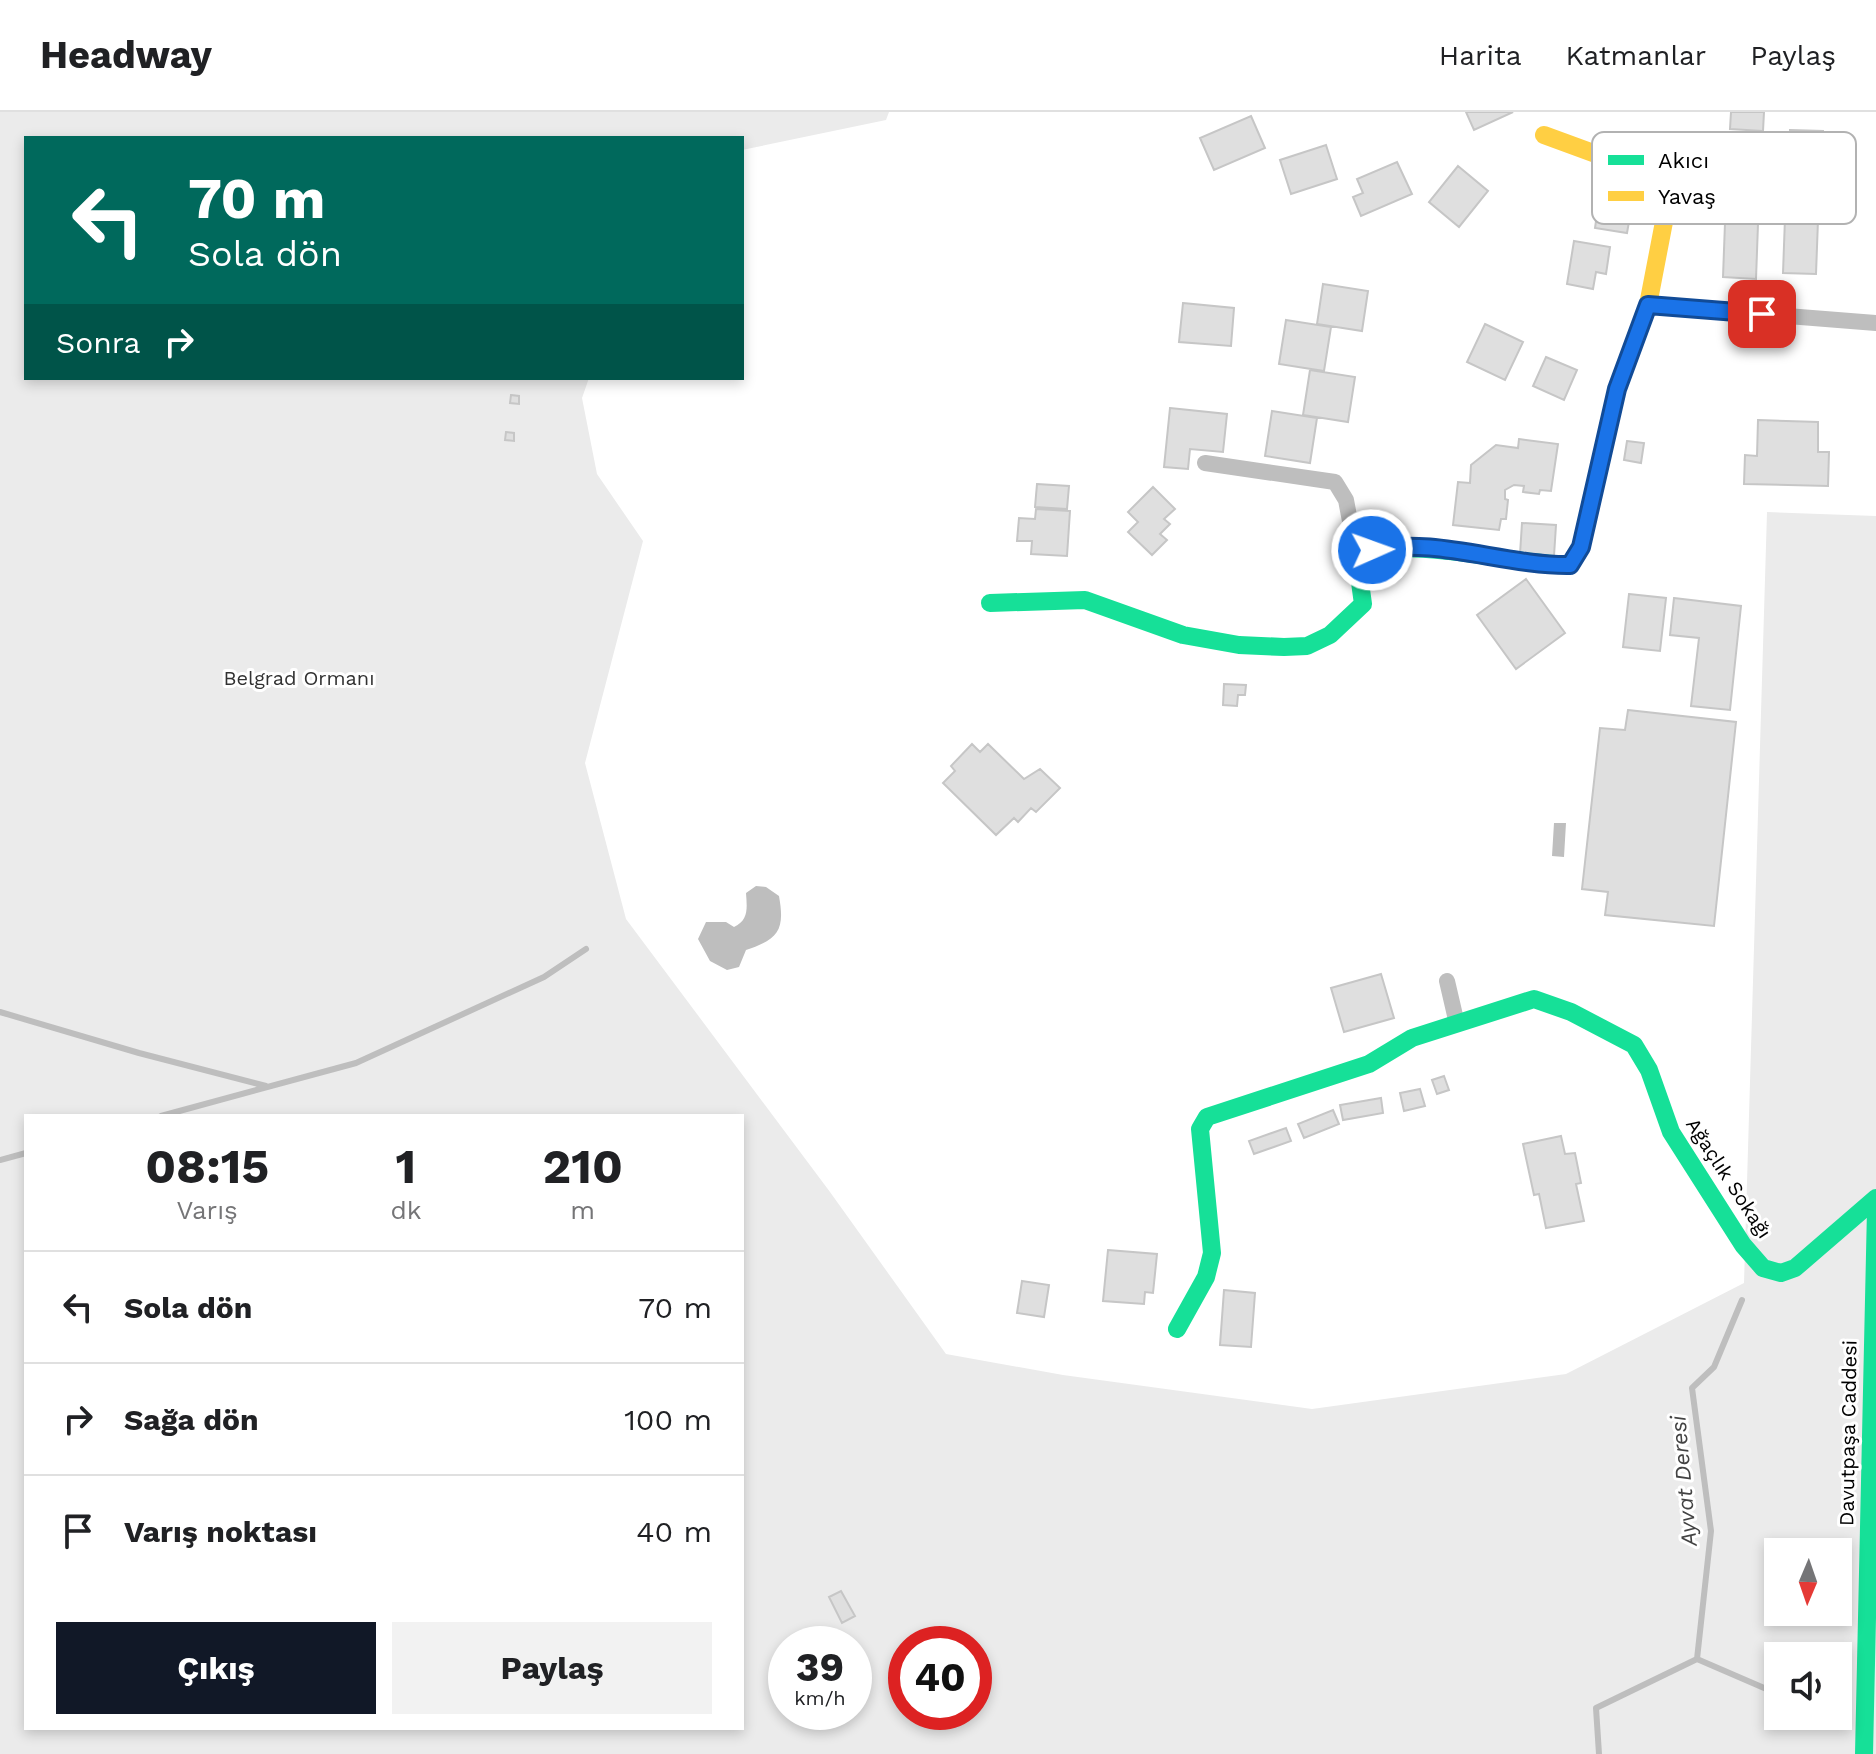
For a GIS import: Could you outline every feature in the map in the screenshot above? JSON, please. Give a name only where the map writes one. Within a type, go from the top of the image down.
[{"type":"street","points":[[1544,135],[1592,153]]},
{"type":"street","points":[[1356,553],[1389,547],[1461,552],[1541,565],[1570,565],[1581,547],[1617,389],[1648,305],[1664,224]]},
{"type":"street","points":[[1648,305],[1876,323]]},
{"type":"street","points":[[990,603],[1085,600],[1183,635],[1239,645],[1307,646],[1330,635],[1363,604],[1346,500],[1335,482],[1205,463]]},
{"type":"street","points":[[1177,1329],[1206,1277],[1212,1253],[1200,1129],[1207,1117],[1369,1064],[1412,1038],[1457,1024],[1447,981]]},
{"type":"street","name":"Ağaçlık Sokağı","points":[[1457,1024],[1534,999],[1571,1012],[1634,1045],[1649,1070],[1671,1132],[1743,1245],[1763,1268],[1781,1273],[1795,1268],[1876,1198]]},
{"type":"street","name":"Davutpaşa Caddesi","points":[[1864,1754],[1876,1209]]},
{"type":"green space","name":"Belgrad Ormanı","points":[[0,112],[889,112],[886,120],[744,150],[744,136],[24,136],[24,380],[588,380],[582,398],[597,474],[643,541],[585,763],[626,919],[830,1192],[946,1354],[1063,1375],[1312,1409],[1566,1374],[1744,1283],[1767,512],[1876,516],[1876,1754],[0,1754]]},
{"type":"shaded area","points":[[1554,823],[1566,823],[1564,857],[1552,856]]},
{"type":"shaded area","points":[[756,886],[766,887],[779,896],[780,925],[773,937],[746,950],[739,967],[727,970],[710,961],[698,939],[706,922],[726,922],[734,927],[739,924],[746,913],[746,893]]},
{"type":"building","points":[[1466,112],[1513,112],[1474,130]]},
{"type":"building","points":[[1731,112],[1764,112],[1763,131],[1730,129]]},
{"type":"building","points":[[1251,116],[1265,148],[1214,170],[1200,138]]},
{"type":"building","points":[[1790,130],[1823,131],[1823,132]]},
{"type":"building","points":[[1326,145],[1337,179],[1291,194],[1280,160]]},
{"type":"building","points":[[1397,162],[1412,194],[1361,216],[1353,197],[1363,193],[1357,179]]},
{"type":"building","points":[[1458,166],[1488,191],[1459,227],[1429,202]]},
{"type":"building","points":[[1596,224],[1629,224],[1627,233],[1595,228]]},
{"type":"building","points":[[1725,224],[1758,224],[1756,279],[1723,277]]},
{"type":"building","points":[[1785,224],[1818,224],[1816,274],[1783,273]]},
{"type":"building","points":[[1574,241],[1610,247],[1606,274],[1596,272],[1593,289],[1567,284]]},
{"type":"building","points":[[1323,284],[1368,291],[1362,331],[1317,324]]},
{"type":"building","points":[[1183,303],[1234,308],[1231,346],[1179,342]]},
{"type":"building","points":[[1286,320],[1331,327],[1324,371],[1279,364]]},
{"type":"building","points":[[1485,324],[1523,342],[1505,380],[1467,362]]},
{"type":"building","points":[[1546,357],[1577,370],[1564,400],[1533,386]]},
{"type":"building","points":[[1310,370],[1355,377],[1348,422],[1303,415]]},
{"type":"building","points":[[511,395],[519,396],[519,404],[510,403]]},
{"type":"building","points":[[1170,408],[1227,414],[1223,452],[1190,449],[1188,469],[1164,467]]},
{"type":"building","points":[[1272,411],[1317,418],[1310,463],[1265,456]]},
{"type":"building","points":[[1758,420],[1818,422],[1818,452],[1829,452],[1828,486],[1744,484],[1745,455],[1757,456]]},
{"type":"building","points":[[506,432],[514,433],[514,441],[505,440]]},
{"type":"building","points":[[1519,439],[1558,444],[1551,491],[1540,490],[1539,494],[1523,492],[1524,486],[1514,485],[1505,490],[1505,499],[1508,500],[1506,519],[1501,519],[1499,530],[1453,525],[1458,482],[1470,483],[1471,465],[1496,445],[1518,448]]},
{"type":"building","points":[[1627,441],[1644,443],[1641,463],[1624,460]]},
{"type":"building","points":[[1037,484],[1069,486],[1067,509],[1035,507]]},
{"type":"building","points":[[1153,487],[1175,509],[1164,519],[1170,524],[1160,534],[1167,540],[1152,555],[1128,532],[1138,522],[1128,512]]},
{"type":"building","points":[[1036,509],[1070,511],[1067,556],[1031,554],[1032,541],[1017,541],[1019,518],[1035,519]]},
{"type":"building","points":[[1522,523],[1556,525],[1554,556],[1520,554]]},
{"type":"building","points":[[1526,579],[1565,633],[1516,669],[1477,615]]},
{"type":"building","points":[[1629,594],[1666,598],[1660,651],[1623,647]]},
{"type":"building","points":[[1674,598],[1741,606],[1730,710],[1691,706],[1699,638],[1670,635]]},
{"type":"building","points":[[1224,684],[1246,685],[1245,695],[1238,695],[1237,706],[1223,705]]},
{"type":"building","points":[[1628,710],[1736,722],[1714,926],[1605,915],[1608,892],[1582,889],[1600,728],[1625,730]]},
{"type":"building","points":[[972,744],[980,752],[988,744],[1024,779],[1040,769],[1060,788],[1036,812],[1031,808],[1018,822],[1014,818],[996,835],[943,783],[955,771],[951,766]]},
{"type":"building","points":[[1381,974],[1394,1018],[1344,1032],[1331,988]]},
{"type":"building","points":[[1444,1076],[1449,1090],[1437,1094],[1432,1080]]},
{"type":"building","points":[[1420,1089],[1425,1106],[1404,1111],[1400,1093]]},
{"type":"building","points":[[1381,1098],[1383,1113],[1343,1120],[1340,1105]]},
{"type":"building","points":[[1333,1110],[1339,1124],[1304,1138],[1298,1124]]},
{"type":"building","points":[[1286,1128],[1291,1141],[1254,1154],[1249,1141]]},
{"type":"building","points":[[1561,1136],[1565,1154],[1575,1153],[1581,1183],[1576,1184],[1584,1221],[1546,1228],[1539,1194],[1534,1195],[1523,1144]]},
{"type":"building","points":[[1108,1250],[1157,1254],[1153,1293],[1145,1292],[1144,1304],[1103,1301]]},
{"type":"building","points":[[1022,1281],[1049,1285],[1044,1317],[1017,1313]]},
{"type":"building","points":[[1224,1290],[1255,1293],[1251,1347],[1220,1345]]},
{"type":"building","points":[[841,1591],[855,1616],[842,1623],[829,1597]]},
{"type":"waterway","points":[[168,1114],[356,1063],[544,977],[586,949]]},
{"type":"waterway","points":[[0,1012],[266,1086]]},
{"type":"waterway","points":[[0,1160],[24,1154]]},
{"type":"waterway","name":"Ayvat Deresi","points":[[1599,1754],[1596,1708],[1697,1659],[1711,1531],[1692,1388],[1714,1367],[1742,1300]]},
{"type":"waterway","points":[[1697,1659],[1764,1688]]},
{"type":"traffic: fast","points":[[990,603],[1085,600],[1183,635],[1239,645],[1307,646],[1330,635],[1363,604],[1356,553],[1409,548],[1570,565],[1581,547],[1609,425]]},
{"type":"traffic: fast","points":[[1177,1329],[1206,1277],[1212,1253],[1200,1129],[1207,1117],[1369,1064],[1412,1038],[1534,999],[1571,1012],[1634,1045],[1649,1070],[1671,1132],[1743,1245],[1763,1268],[1781,1273],[1795,1268],[1876,1198]]},
{"type":"traffic: fast","points":[[1864,1754],[1876,1209]]},
{"type":"traffic: slow","points":[[1544,135],[1592,153]]},
{"type":"traffic: slow","points":[[1609,425],[1617,389],[1648,305],[1664,224]]},
{"type":"route","points":[[1372,550],[1389,547],[1461,552],[1541,565],[1570,565],[1581,547],[1617,389],[1648,305],[1762,314]]}]
